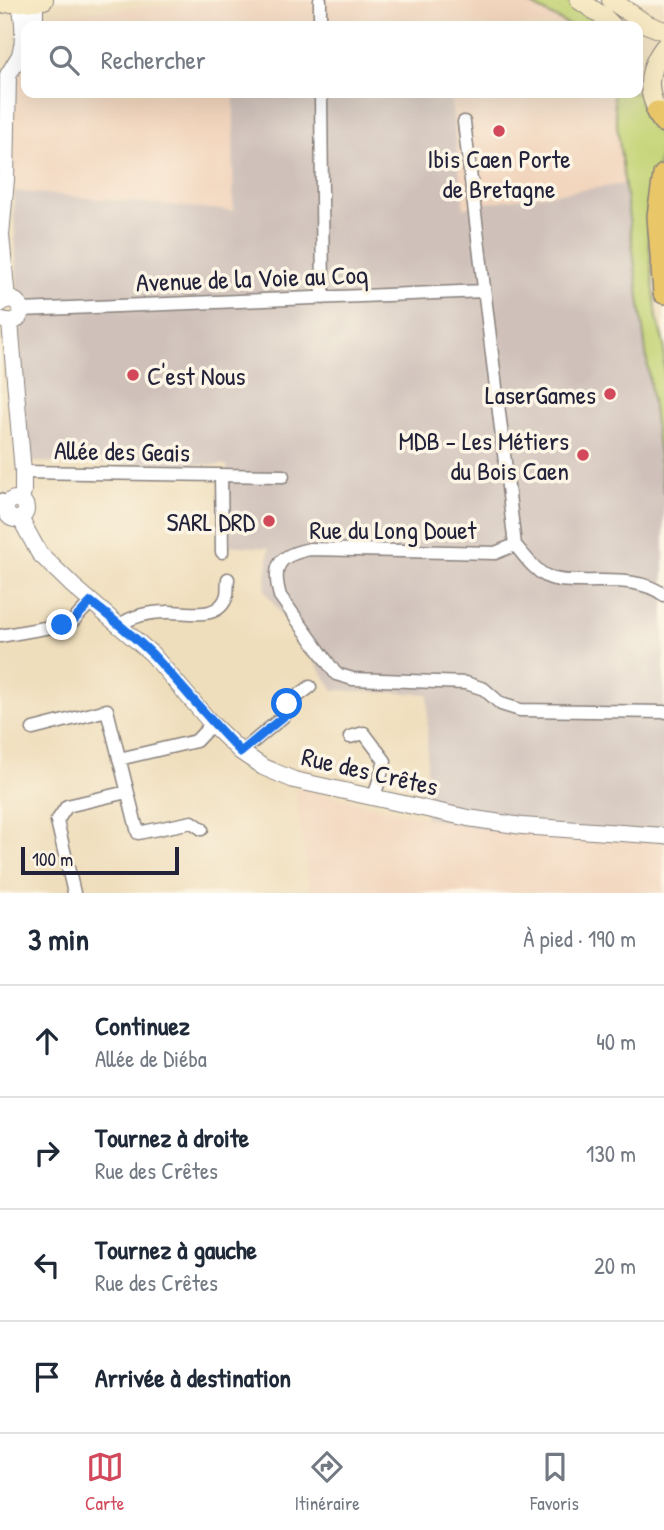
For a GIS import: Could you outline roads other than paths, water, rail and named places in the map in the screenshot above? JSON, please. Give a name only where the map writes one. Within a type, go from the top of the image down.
[{"type":"highway","points":[[664,175],[658,216],[664,293]]},
{"type":"main road","points":[[11,2],[44,0]]},
{"type":"main road","points":[[579,0],[608,21]]},
{"type":"main road","points":[[611,0],[642,21]]},
{"type":"main road","points":[[643,22],[664,32]]},
{"type":"main road","points":[[662,118],[650,92],[649,81],[656,57],[664,47]]},
{"type":"main road","points":[[643,67],[649,81]]},
{"type":"street","points":[[320,0],[320,21]]},
{"type":"street","points":[[11,2],[35,18],[34,21]]},
{"type":"street","points":[[11,2],[23,21]]},
{"type":"street","points":[[9,501],[23,491],[23,472],[10,317],[16,302],[4,302],[1,235],[3,93],[8,75],[21,53]]},
{"type":"street","points":[[321,98],[323,298]]},
{"type":"street","points":[[464,121],[515,545]]},
{"type":"street","name":"Avenue de la Voie au Coq","points":[[10,317],[484,291]]},
{"type":"street","name":"Allée des Geais","points":[[23,472],[283,476]]},
{"type":"street","name":"Allée des Geais","points":[[221,475],[222,552]]},
{"type":"street","name":"Rue des Crêtes","points":[[9,501],[24,503],[25,514],[20,518],[39,553],[152,654],[212,724],[241,752],[263,766],[294,780],[468,818],[522,826],[664,836]]},
{"type":"street","name":"Rue du Long Douet","points":[[664,595],[653,587],[638,583],[564,581],[548,577],[536,569],[515,545],[495,553],[310,549],[290,553],[279,564],[276,581],[280,596],[336,674],[353,679],[466,683],[484,689],[501,704],[520,710],[664,712]]},
{"type":"street","points":[[120,625],[131,618],[167,612],[202,614],[216,610],[226,597],[228,579]]},
{"type":"street","points":[[0,636],[72,622],[91,602]]},
{"type":"street","points":[[241,752],[284,716],[287,704],[310,687]]},
{"type":"street","points":[[33,729],[107,710],[138,833],[192,822],[202,829]]},
{"type":"street","points":[[119,759],[196,741],[212,724]]},
{"type":"street","points":[[350,737],[364,733],[385,761],[374,797]]},
{"type":"street","points":[[74,893],[57,821],[67,806],[127,792]]},
{"type":"place","name":"Ibis Caen Porte de Bretagne","points":[[499,131]]},
{"type":"place","name":"C'est Nous","points":[[133,375]]},
{"type":"place","name":"LaserGames","points":[[610,394]]},
{"type":"place","name":"MDB - Les Métiers du Bois Caen","points":[[583,455]]},
{"type":"place","name":"SARL DRD","points":[[269,521]]}]
